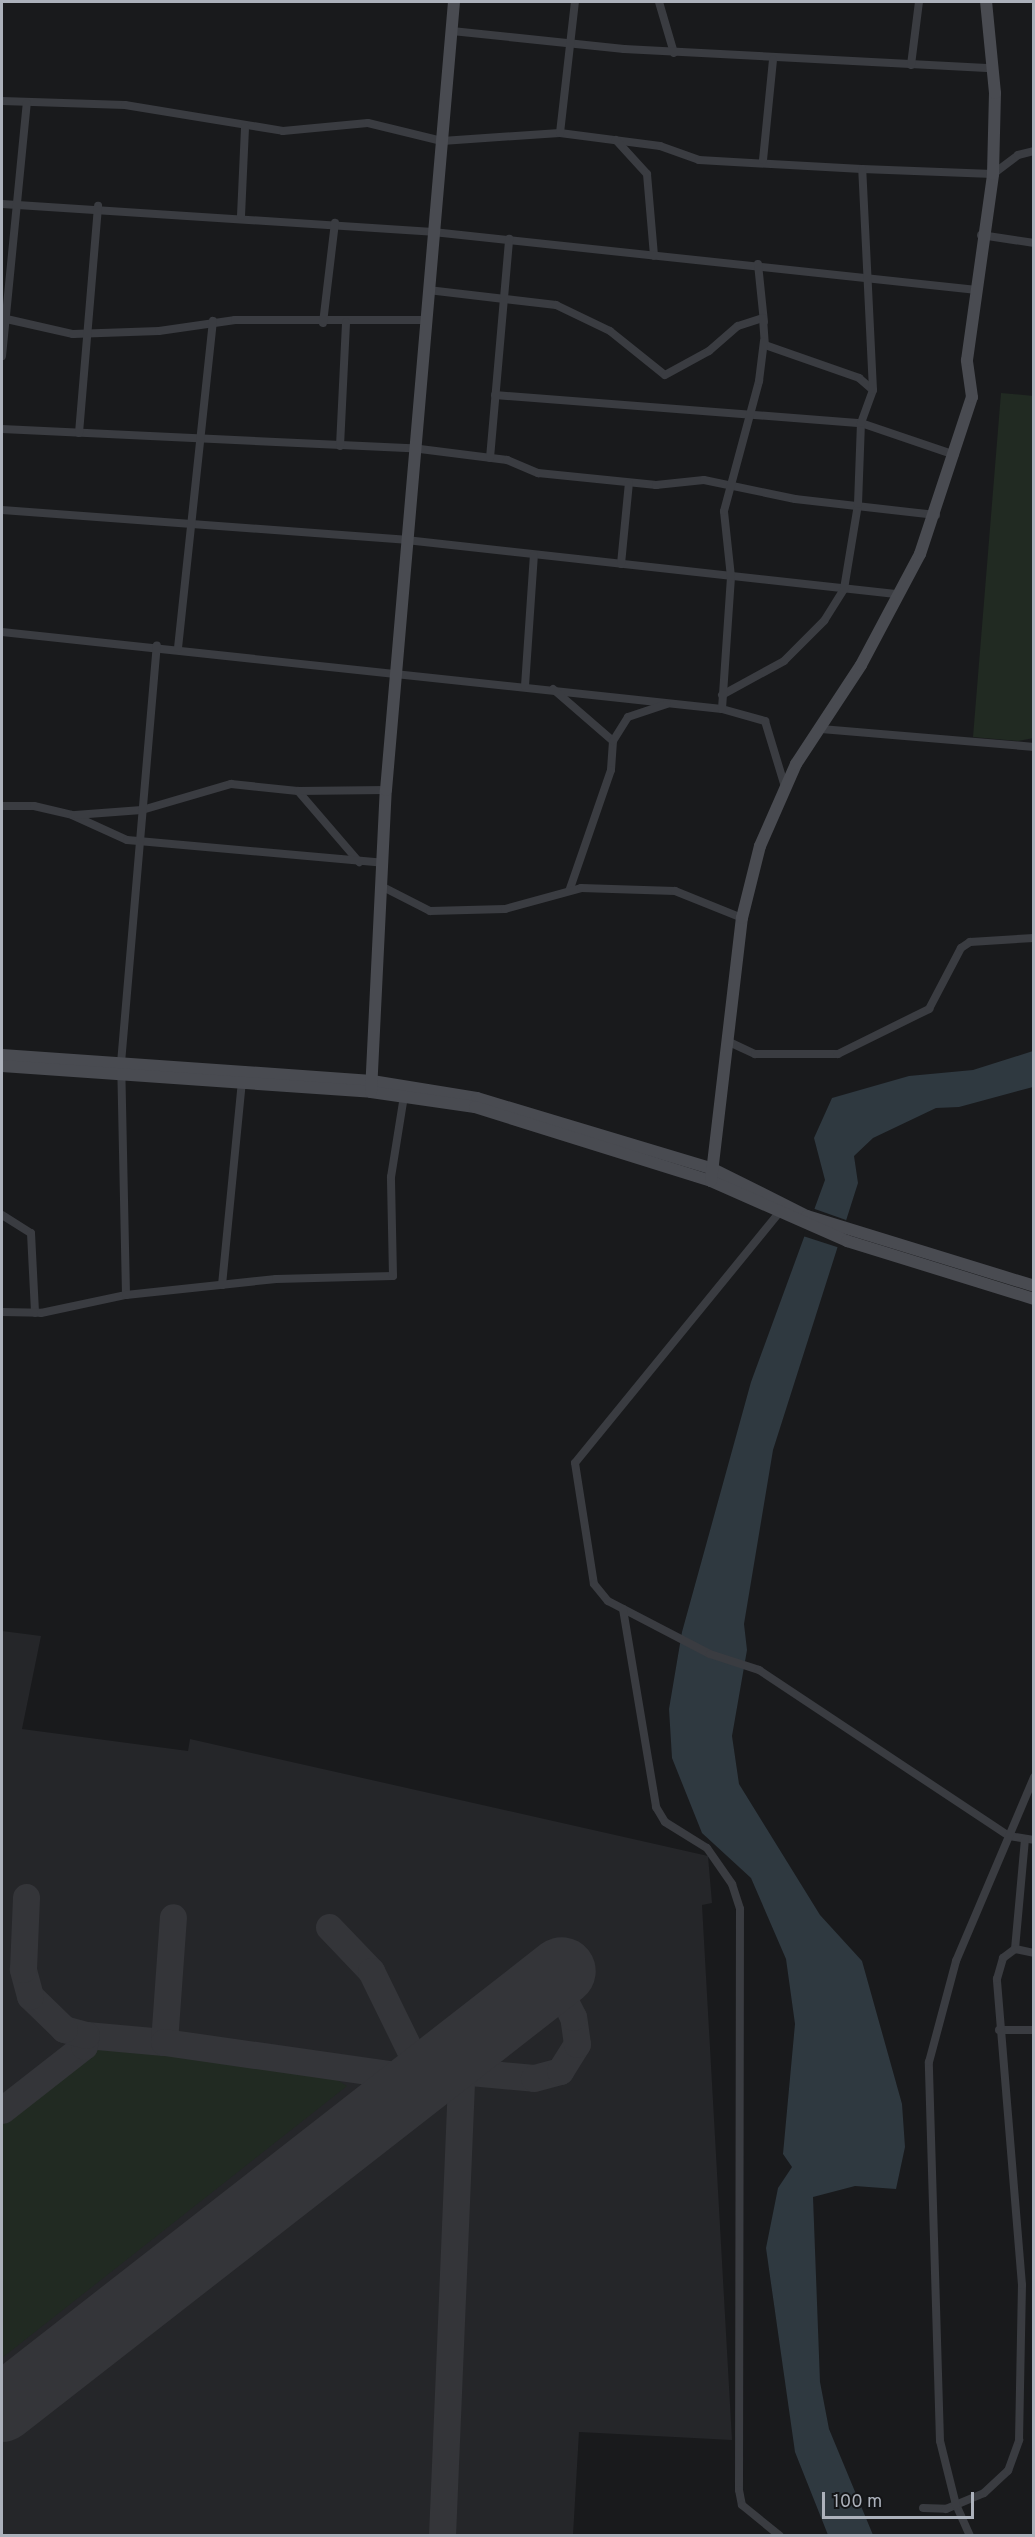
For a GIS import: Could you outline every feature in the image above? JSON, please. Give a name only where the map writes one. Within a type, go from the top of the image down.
[{"type":"street","points":[[372,1086],[386,790],[412,448],[454,2]]},
{"type":"street","points":[[560,133],[575,2]]},
{"type":"street","points":[[659,2],[674,53]]},
{"type":"street","points":[[911,65],[919,2]]},
{"type":"street","points":[[712,1175],[742,918],[760,846],[785,787],[898,594],[936,515],[972,397],[967,360],[977,290],[981,234],[993,174],[992,68],[986,2]]},
{"type":"street","points":[[452,31],[674,53],[992,68]]},
{"type":"street","points":[[763,160],[773,59]]},
{"type":"street","points":[[2,101],[125,105],[244,127],[283,131],[368,123],[442,141],[560,133],[615,140],[699,160],[763,160],[862,169],[993,174],[1018,155],[1034,152]]},
{"type":"street","points":[[2,356],[3,319],[14,204],[27,103]]},
{"type":"street","points":[[241,216],[244,127]]},
{"type":"street","points":[[615,140],[647,174],[654,256]]},
{"type":"street","points":[[722,695],[784,661],[824,621],[844,589],[858,504],[861,423],[873,390],[862,169]]},
{"type":"street","points":[[2,204],[98,206],[433,232],[654,256],[758,264],[977,290]]},
{"type":"street","points":[[79,433],[91,333],[98,206]]},
{"type":"street","points":[[323,323],[335,224]]},
{"type":"street","points":[[981,234],[1034,243]]},
{"type":"street","points":[[490,458],[510,239]]},
{"type":"street","points":[[758,264],[765,345]]},
{"type":"street","points":[[428,290],[568,309],[610,331],[666,375],[755,319],[763,318],[765,345],[728,484],[723,528],[731,577],[722,709]]},
{"type":"street","points":[[3,319],[24,327],[91,333],[213,321],[323,323],[425,320]]},
{"type":"street","points":[[178,648],[202,441],[213,321]]},
{"type":"street","points":[[340,446],[346,322]]},
{"type":"street","points":[[765,345],[859,378],[873,390]]},
{"type":"street","points":[[495,395],[608,400],[748,415],[861,423],[955,455]]},
{"type":"street","points":[[2,429],[202,441],[412,448],[490,458],[538,473],[629,483],[728,484],[795,499],[858,504],[936,515]]},
{"type":"street","points":[[621,564],[629,483]]},
{"type":"street","points":[[2,510],[406,540],[898,594]]},
{"type":"street","points":[[525,686],[534,555]]},
{"type":"street","points":[[2,632],[396,671],[722,709],[765,721],[785,787]]},
{"type":"street","points":[[126,1294],[121,1068],[157,646]]},
{"type":"street","points":[[553,689],[613,741]]},
{"type":"street","points":[[569,891],[611,770],[613,741],[628,717],[670,703]]},
{"type":"street","points":[[821,729],[1034,747]]},
{"type":"street","points":[[72,815],[142,810],[231,784],[298,792],[386,790]]},
{"type":"street","points":[[298,792],[359,862]]},
{"type":"street","points":[[2,806],[34,806],[72,815],[115,838],[383,863]]},
{"type":"street","points":[[381,886],[430,911],[505,909],[569,891],[675,891],[742,918]]},
{"type":"street","points":[[727,1041],[755,1054],[838,1054],[929,1009],[960,948],[970,942],[1034,938]]},
{"type":"street","points":[[2,1055],[242,1082],[372,1086],[404,1096],[475,1107],[712,1175],[778,1214],[806,1220]]},
{"type":"street","points":[[2,1066],[121,1068],[372,1086],[477,1098],[712,1175],[806,1220],[1034,1299]]},
{"type":"street","points":[[222,1285],[242,1082]]},
{"type":"street","points":[[2,1312],[35,1313],[126,1294],[222,1285],[393,1276],[391,1177],[404,1096]]},
{"type":"street","points":[[778,1214],[575,1463],[587,1563],[594,1584],[622,1609],[710,1654],[759,1670],[1009,1836],[1029,1839],[1015,1949],[1003,1958],[997,1979],[999,2030],[1022,2285],[1020,2440],[1008,2471],[984,2493],[956,2505],[923,2508]]},
{"type":"street","points":[[2,1215],[31,1233],[35,1313]]},
{"type":"street","points":[[848,1236],[1034,1286]]},
{"type":"street","points":[[622,1609],[656,1807],[665,1822],[707,1848],[732,1884],[740,1909],[740,2490],[742,2505],[780,2535]]},
{"type":"street","points":[[970,2535],[956,2505],[940,2441],[929,2062],[956,1961],[1034,1777]]},
{"type":"street","points":[[1015,1949],[1034,1953]]},
{"type":"street","points":[[999,2030],[1034,2030]]},
{"type":"shaded area","points":[[1001,393],[1034,396],[1034,738],[1018,741],[973,737]]},
{"type":"shaded area","points":[[1033,1051],[1033,1087],[959,1107],[936,1108],[873,1138],[854,1156],[858,1183],[773,1450],[744,1624],[747,1650],[732,1736],[739,1784],[820,1915],[862,1961],[902,2104],[905,2147],[896,2189],[855,2186],[813,2197],[820,2382],[829,2429],[873,2535],[828,2535],[795,2452],[766,2248],[778,2188],[792,2167],[783,2154],[795,2024],[786,1959],[751,1878],[702,1833],[672,1758],[669,1709],[682,1632],[751,1382],[825,1180],[814,1138],[832,1098],[909,1076],[973,1070]]},
{"type":"shaded area","points":[[2,1631],[41,1636],[22,1729],[188,1751],[190,1739],[708,1856],[712,1903],[702,1905],[732,2440],[579,2432],[573,2535],[2,2535]]},
{"type":"shaded area","points":[[103,2046],[328,2074],[347,2086],[2,2358],[2,2119]]},
{"type":"pier","points":[[812,1208],[846,1220],[840,1248],[803,1236]]},
{"type":"taxiway","points":[[2,2110],[84,2046],[86,2035],[64,2029],[30,1996],[23,1969],[26,1897]]},
{"type":"taxiway","points":[[86,2035],[164,2042],[173,1917]]},
{"type":"taxiway","points":[[329,1927],[371,1971],[424,2079]]},
{"type":"taxiway","points":[[164,2042],[424,2079],[459,2071],[534,2078],[560,2071],[577,2044],[573,2017],[561,1993],[545,1985]]},
{"type":"taxiway","points":[[442,2536],[462,2049]]},
{"type":"runway","points":[[2,2408],[562,1971]]}]
